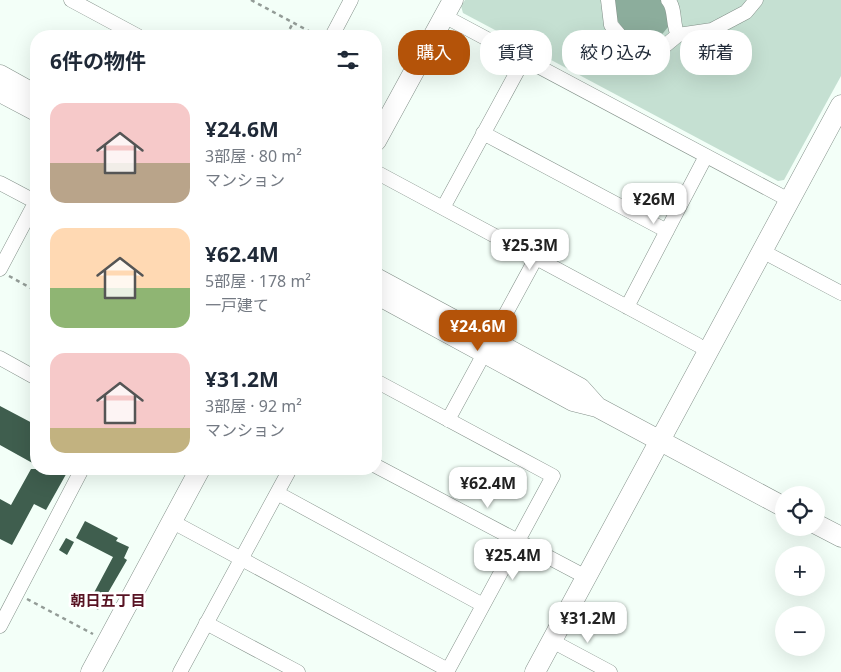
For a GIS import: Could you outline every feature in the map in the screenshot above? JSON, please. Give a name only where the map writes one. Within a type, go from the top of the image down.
[{"type":"street","points":[[71,0],[123,30]]},
{"type":"street","points":[[335,30],[351,0]]},
{"type":"street","points":[[608,0],[611,25],[634,52],[655,54],[678,35],[712,30],[746,12],[756,0]]},
{"type":"street","points":[[668,0],[671,3],[674,28],[678,35]]},
{"type":"street","points":[[382,131],[448,8],[481,30]]},
{"type":"street","points":[[552,74],[790,200]]},
{"type":"street","points":[[0,75],[30,92]]},
{"type":"street","points":[[443,208],[515,75]]},
{"type":"street","points":[[0,92],[30,108]]},
{"type":"street","points":[[535,672],[841,105]]},
{"type":"street","points":[[483,133],[667,231]]},
{"type":"street","points":[[627,307],[706,156]]},
{"type":"street","points":[[382,175],[698,345]]},
{"type":"street","points":[[0,183],[30,199]]},
{"type":"street","points":[[4,272],[30,215]]},
{"type":"street","points":[[762,251],[841,293]]},
{"type":"street","points":[[448,420],[536,258]]},
{"type":"street","points":[[382,282],[488,346],[573,401],[597,408],[775,502]]},
{"type":"street","points":[[382,297],[488,346]]},
{"type":"street","points":[[0,358],[30,375]]},
{"type":"street","points":[[171,522],[447,671],[553,476],[382,384]]},
{"type":"street","points":[[382,469],[586,577]]},
{"type":"street","points":[[0,626],[79,475]]},
{"type":"street","points":[[91,672],[197,475]]},
{"type":"street","points":[[180,672],[286,475]]},
{"type":"street","points":[[276,493],[483,604]]},
{"type":"street","points":[[825,529],[841,537]]},
{"type":"street","points":[[206,623],[298,672]]},
{"type":"street","points":[[552,641],[610,672]]},
{"type":"path","points":[[251,0],[307,30]]},
{"type":"path","points":[[289,30],[292,22]]},
{"type":"path","points":[[4,272],[30,287]]},
{"type":"path","points":[[17,594],[106,642]]},
{"type":"shaded area","points":[[465,0],[841,0],[841,76],[784,180],[778,181],[579,75],[670,75],[670,30],[562,30],[562,66],[552,60],[552,30],[495,30],[463,13],[461,6]]},
{"type":"shaded area","points":[[613,0],[663,0],[667,5],[668,27],[666,30],[625,30],[618,22],[613,8]]},
{"type":"building","points":[[0,406],[30,422],[30,462],[0,445]]},
{"type":"building","points":[[30,471],[30,475],[66,475],[46,510],[34,504],[12,545],[0,539],[0,499],[11,505]]},
{"type":"building","points":[[85,521],[118,538],[116,541],[129,547],[124,558],[127,560],[98,610],[88,604],[113,557],[76,538]]},
{"type":"building","points":[[66,538],[74,542],[67,555],[59,550]]},
{"type":"district","name":"朝日五丁目","points":[[108,601]]}]
